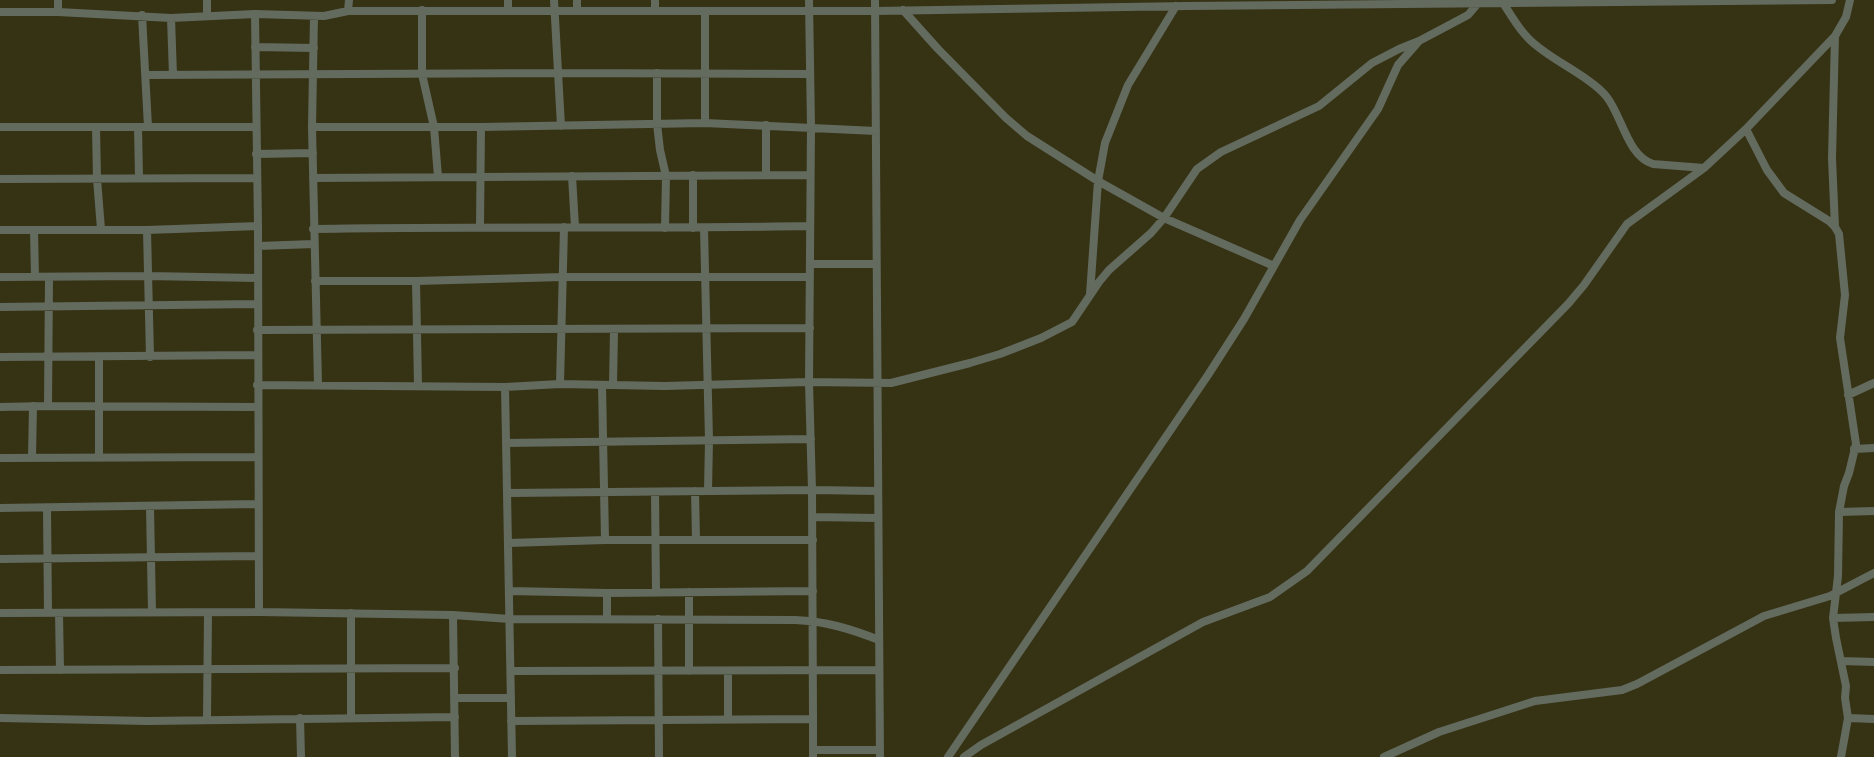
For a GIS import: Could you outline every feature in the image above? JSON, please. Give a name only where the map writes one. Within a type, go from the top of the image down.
[{"type":"street","points":[[58,0],[58,12]]},
{"type":"street","points":[[207,0],[207,15]]},
{"type":"street","points":[[348,11],[349,0]]},
{"type":"street","points":[[508,0],[508,11]]},
{"type":"street","points":[[554,0],[561,126]]},
{"type":"street","points":[[577,0],[577,10]]},
{"type":"street","points":[[655,0],[655,10]]},
{"type":"street","points":[[809,0],[811,127],[809,226],[809,382],[813,518],[813,754],[880,754],[875,0]]},
{"type":"street","points":[[984,0],[984,9]]},
{"type":"street","points":[[0,12],[58,12],[142,15],[171,18],[207,15],[254,14],[314,16],[348,11],[422,10],[875,11],[984,9],[1124,3],[1176,6],[1209,3],[1503,3],[1585,1],[1832,0]]},
{"type":"street","points":[[964,757],[981,745],[1203,622],[1270,596],[1298,578],[1318,561],[1342,534],[1568,304],[1627,224],[1704,168],[1746,129],[1835,36],[1846,17],[1850,0]]},
{"type":"street","points":[[257,384],[505,387],[560,384],[613,385],[809,382],[877,383],[902,381],[943,371],[1000,354],[1041,338],[1072,322],[1090,294],[1109,270],[1145,239],[1164,218],[1188,180],[1197,169],[1210,159],[1221,152],[1319,106],[1372,63],[1399,49],[1419,41],[1468,15],[1480,2]]},
{"type":"street","points":[[1503,3],[1529,39],[1605,95],[1634,149],[1647,162],[1653,164],[1704,168]]},
{"type":"street","points":[[1090,294],[1098,180],[1105,143],[1128,85],[1176,6]]},
{"type":"street","points":[[422,10],[422,74],[434,127],[438,177]]},
{"type":"street","points":[[903,10],[938,50],[1017,129],[1027,136],[1098,180],[1164,218],[1274,266]]},
{"type":"street","points":[[705,11],[705,123]]},
{"type":"street","points":[[254,14],[258,226],[257,407],[259,612]]},
{"type":"street","points":[[142,15],[148,127]]},
{"type":"street","points":[[314,16],[312,127],[313,228],[318,384]]},
{"type":"street","points":[[171,18],[173,75]]},
{"type":"street","points":[[1835,36],[1832,158],[1835,227]]},
{"type":"street","points":[[948,757],[1208,375],[1244,319],[1300,220],[1378,109],[1398,65],[1419,41]]},
{"type":"street","points":[[255,47],[314,48]]},
{"type":"street","points":[[146,75],[559,73],[810,74]]},
{"type":"street","points":[[657,73],[657,124],[660,150],[666,176],[665,228]]},
{"type":"street","points":[[312,127],[481,127],[705,123],[876,131]]},
{"type":"street","points":[[766,126],[766,175]]},
{"type":"street","points":[[0,127],[256,127]]},
{"type":"street","points":[[96,127],[97,180],[101,229]]},
{"type":"street","points":[[138,127],[139,178]]},
{"type":"street","points":[[480,226],[481,127]]},
{"type":"street","points":[[1746,129],[1766,170],[1784,193],[1829,221],[1839,234],[1845,295],[1840,338],[1848,395],[1855,430],[1854,449],[1839,512],[1838,576],[1833,618],[1846,686],[1845,698],[1848,718],[1841,757]]},
{"type":"street","points":[[256,154],[313,153]]},
{"type":"street","points":[[693,175],[693,228]]},
{"type":"street","points":[[313,178],[810,175]]},
{"type":"street","points":[[572,176],[576,227]]},
{"type":"street","points":[[0,179],[97,180],[139,178],[256,178]]},
{"type":"street","points":[[0,230],[147,230],[258,226]]},
{"type":"street","points":[[313,228],[480,226],[704,228],[809,226]]},
{"type":"street","points":[[560,384],[564,227]]},
{"type":"street","points":[[704,228],[709,440],[708,491]]},
{"type":"street","points":[[34,230],[35,277]]},
{"type":"street","points":[[147,230],[150,306],[150,357]]},
{"type":"street","points":[[258,246],[314,244]]},
{"type":"street","points":[[810,264],[876,264]]},
{"type":"street","points":[[0,277],[148,276],[258,278]]},
{"type":"street","points":[[48,406],[49,277]]},
{"type":"street","points":[[315,281],[416,281],[563,277],[809,277]]},
{"type":"street","points":[[416,281],[418,385]]},
{"type":"street","points":[[0,307],[49,308],[257,304]]},
{"type":"street","points":[[257,330],[418,328],[614,330],[810,328]]},
{"type":"street","points":[[613,385],[614,330]]},
{"type":"street","points":[[0,357],[99,358],[257,356]]},
{"type":"street","points":[[99,358],[99,456]]},
{"type":"street","points":[[1848,395],[1874,382]]},
{"type":"street","points":[[602,385],[605,540]]},
{"type":"street","points":[[505,387],[512,757]]},
{"type":"street","points":[[32,457],[33,406]]},
{"type":"street","points":[[0,407],[257,407]]},
{"type":"street","points":[[506,443],[811,439]]},
{"type":"street","points":[[1854,449],[1874,448]]},
{"type":"street","points":[[0,458],[99,456],[258,457]]},
{"type":"street","points":[[508,493],[812,490],[878,491]]},
{"type":"street","points":[[695,491],[696,540]]},
{"type":"street","points":[[655,492],[656,592]]},
{"type":"street","points":[[0,508],[258,504]]},
{"type":"street","points":[[150,506],[152,612]]},
{"type":"street","points":[[46,508],[48,613]]},
{"type":"street","points":[[1839,512],[1874,512]]},
{"type":"street","points":[[813,518],[878,518]]},
{"type":"street","points":[[508,543],[605,540],[813,540]]},
{"type":"street","points":[[0,559],[258,556]]},
{"type":"street","points":[[1384,757],[1439,732],[1535,701],[1622,690],[1637,684],[1764,616],[1835,594],[1874,573]]},
{"type":"street","points":[[509,591],[607,593],[813,591]]},
{"type":"street","points":[[689,592],[689,671]]},
{"type":"street","points":[[607,593],[607,620]]},
{"type":"street","points":[[0,613],[259,612],[453,615],[510,619],[813,621],[846,628],[879,640]]},
{"type":"street","points":[[59,613],[60,670]]},
{"type":"street","points":[[207,719],[208,613]]},
{"type":"street","points":[[351,613],[351,717]]},
{"type":"street","points":[[453,615],[455,698],[454,757]]},
{"type":"street","points":[[1833,618],[1874,617]]},
{"type":"street","points":[[658,619],[659,757]]},
{"type":"street","points":[[1841,661],[1874,662]]},
{"type":"street","points":[[0,670],[454,668]]},
{"type":"street","points":[[511,671],[879,670]]},
{"type":"street","points":[[728,671],[728,718]]},
{"type":"street","points":[[455,698],[511,698]]},
{"type":"street","points":[[0,718],[148,721],[351,717],[455,717]]},
{"type":"street","points":[[300,718],[301,757]]},
{"type":"street","points":[[511,722],[728,718],[814,719]]},
{"type":"street","points":[[1848,718],[1874,719]]}]
